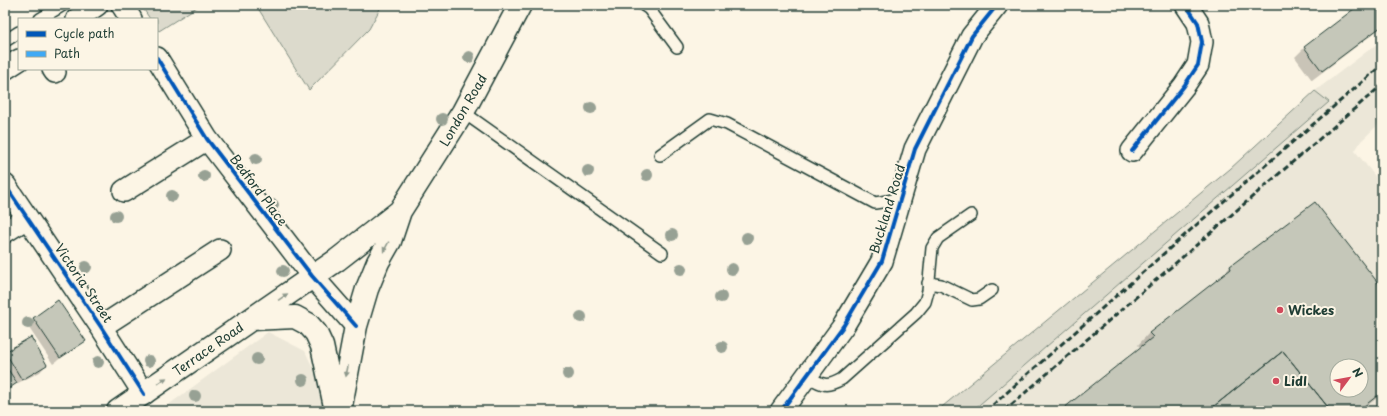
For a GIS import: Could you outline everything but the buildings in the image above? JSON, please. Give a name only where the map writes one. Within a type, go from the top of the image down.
[{"type":"main road","name":"London Road","points":[[340,411],[356,326],[367,289],[378,262],[390,241],[400,211],[463,112],[520,5]]},
{"type":"main road","name":"London Road","points":[[251,319],[337,260],[400,211]]},
{"type":"main road","name":"Terrace Road","points":[[118,411],[251,319],[295,317],[308,324],[316,332],[322,346],[336,411]]},
{"type":"street","points":[[78,18],[97,5]]},
{"type":"street","points":[[122,5],[130,18]]},
{"type":"street","name":"Buckland Road","points":[[782,411],[844,325],[882,261],[915,149],[972,36],[997,5]]},
{"type":"street","points":[[1132,151],[1184,86],[1198,65],[1202,42],[1198,23],[1186,5]]},
{"type":"street","name":"Bedford Place","points":[[158,60],[208,139],[312,276],[356,326]]},
{"type":"street","points":[[5,70],[18,61]]},
{"type":"street","points":[[124,191],[208,139]]},
{"type":"street","name":"Victoria Street","points":[[5,186],[101,327],[144,394]]},
{"type":"street","points":[[5,232],[27,218]]},
{"type":"street","points":[[101,327],[220,250]]},
{"type":"lane","points":[[42,18],[63,5]]},
{"type":"lane","points":[[643,5],[649,9],[677,47]]},
{"type":"lane","points":[[5,41],[18,33]]},
{"type":"lane","points":[[463,112],[662,253]]},
{"type":"lane","points":[[660,155],[710,118],[727,124],[875,203],[900,199]]},
{"type":"lane","points":[[807,376],[823,385],[832,385],[842,379],[916,313],[924,302],[928,291],[931,253],[935,243],[943,234],[971,215]]},
{"type":"lane","points":[[928,282],[941,285],[972,300],[979,299],[992,290]]},
{"type":"shaded area","points":[[141,5],[200,5],[159,31],[158,18],[149,18]]},
{"type":"shaded area","points":[[256,5],[382,5],[369,29],[309,90]]},
{"type":"shaded area","points":[[1382,40],[1382,121],[1361,141],[1355,151],[1382,185],[1382,411],[937,411],[1230,169],[1315,91]]},
{"type":"shaded area","points":[[1315,91],[1329,102],[972,411],[937,411],[1230,169]]},
{"type":"shaded area","points":[[268,332],[305,351],[333,411],[160,411]]},
{"type":"railway","points":[[986,411],[1195,226],[1382,65]]},
{"type":"railway","points":[[1004,411],[1382,85]]},
{"type":"marked path","points":[[337,5],[339,9]]},
{"type":"cycle path","points":[[781,411],[844,325],[882,261],[915,149],[972,36],[997,5]]},
{"type":"cycle path","points":[[1132,151],[1184,86],[1198,65],[1202,42],[1198,23],[1186,5]]},
{"type":"cycle path","points":[[158,60],[207,139],[312,276],[356,326]]},
{"type":"cycle path","points":[[5,185],[101,327],[144,394]]},
{"type":"place","name":"Wickes","points":[[1280,310]]},
{"type":"place","name":"Lidl","points":[[1276,381]]}]
